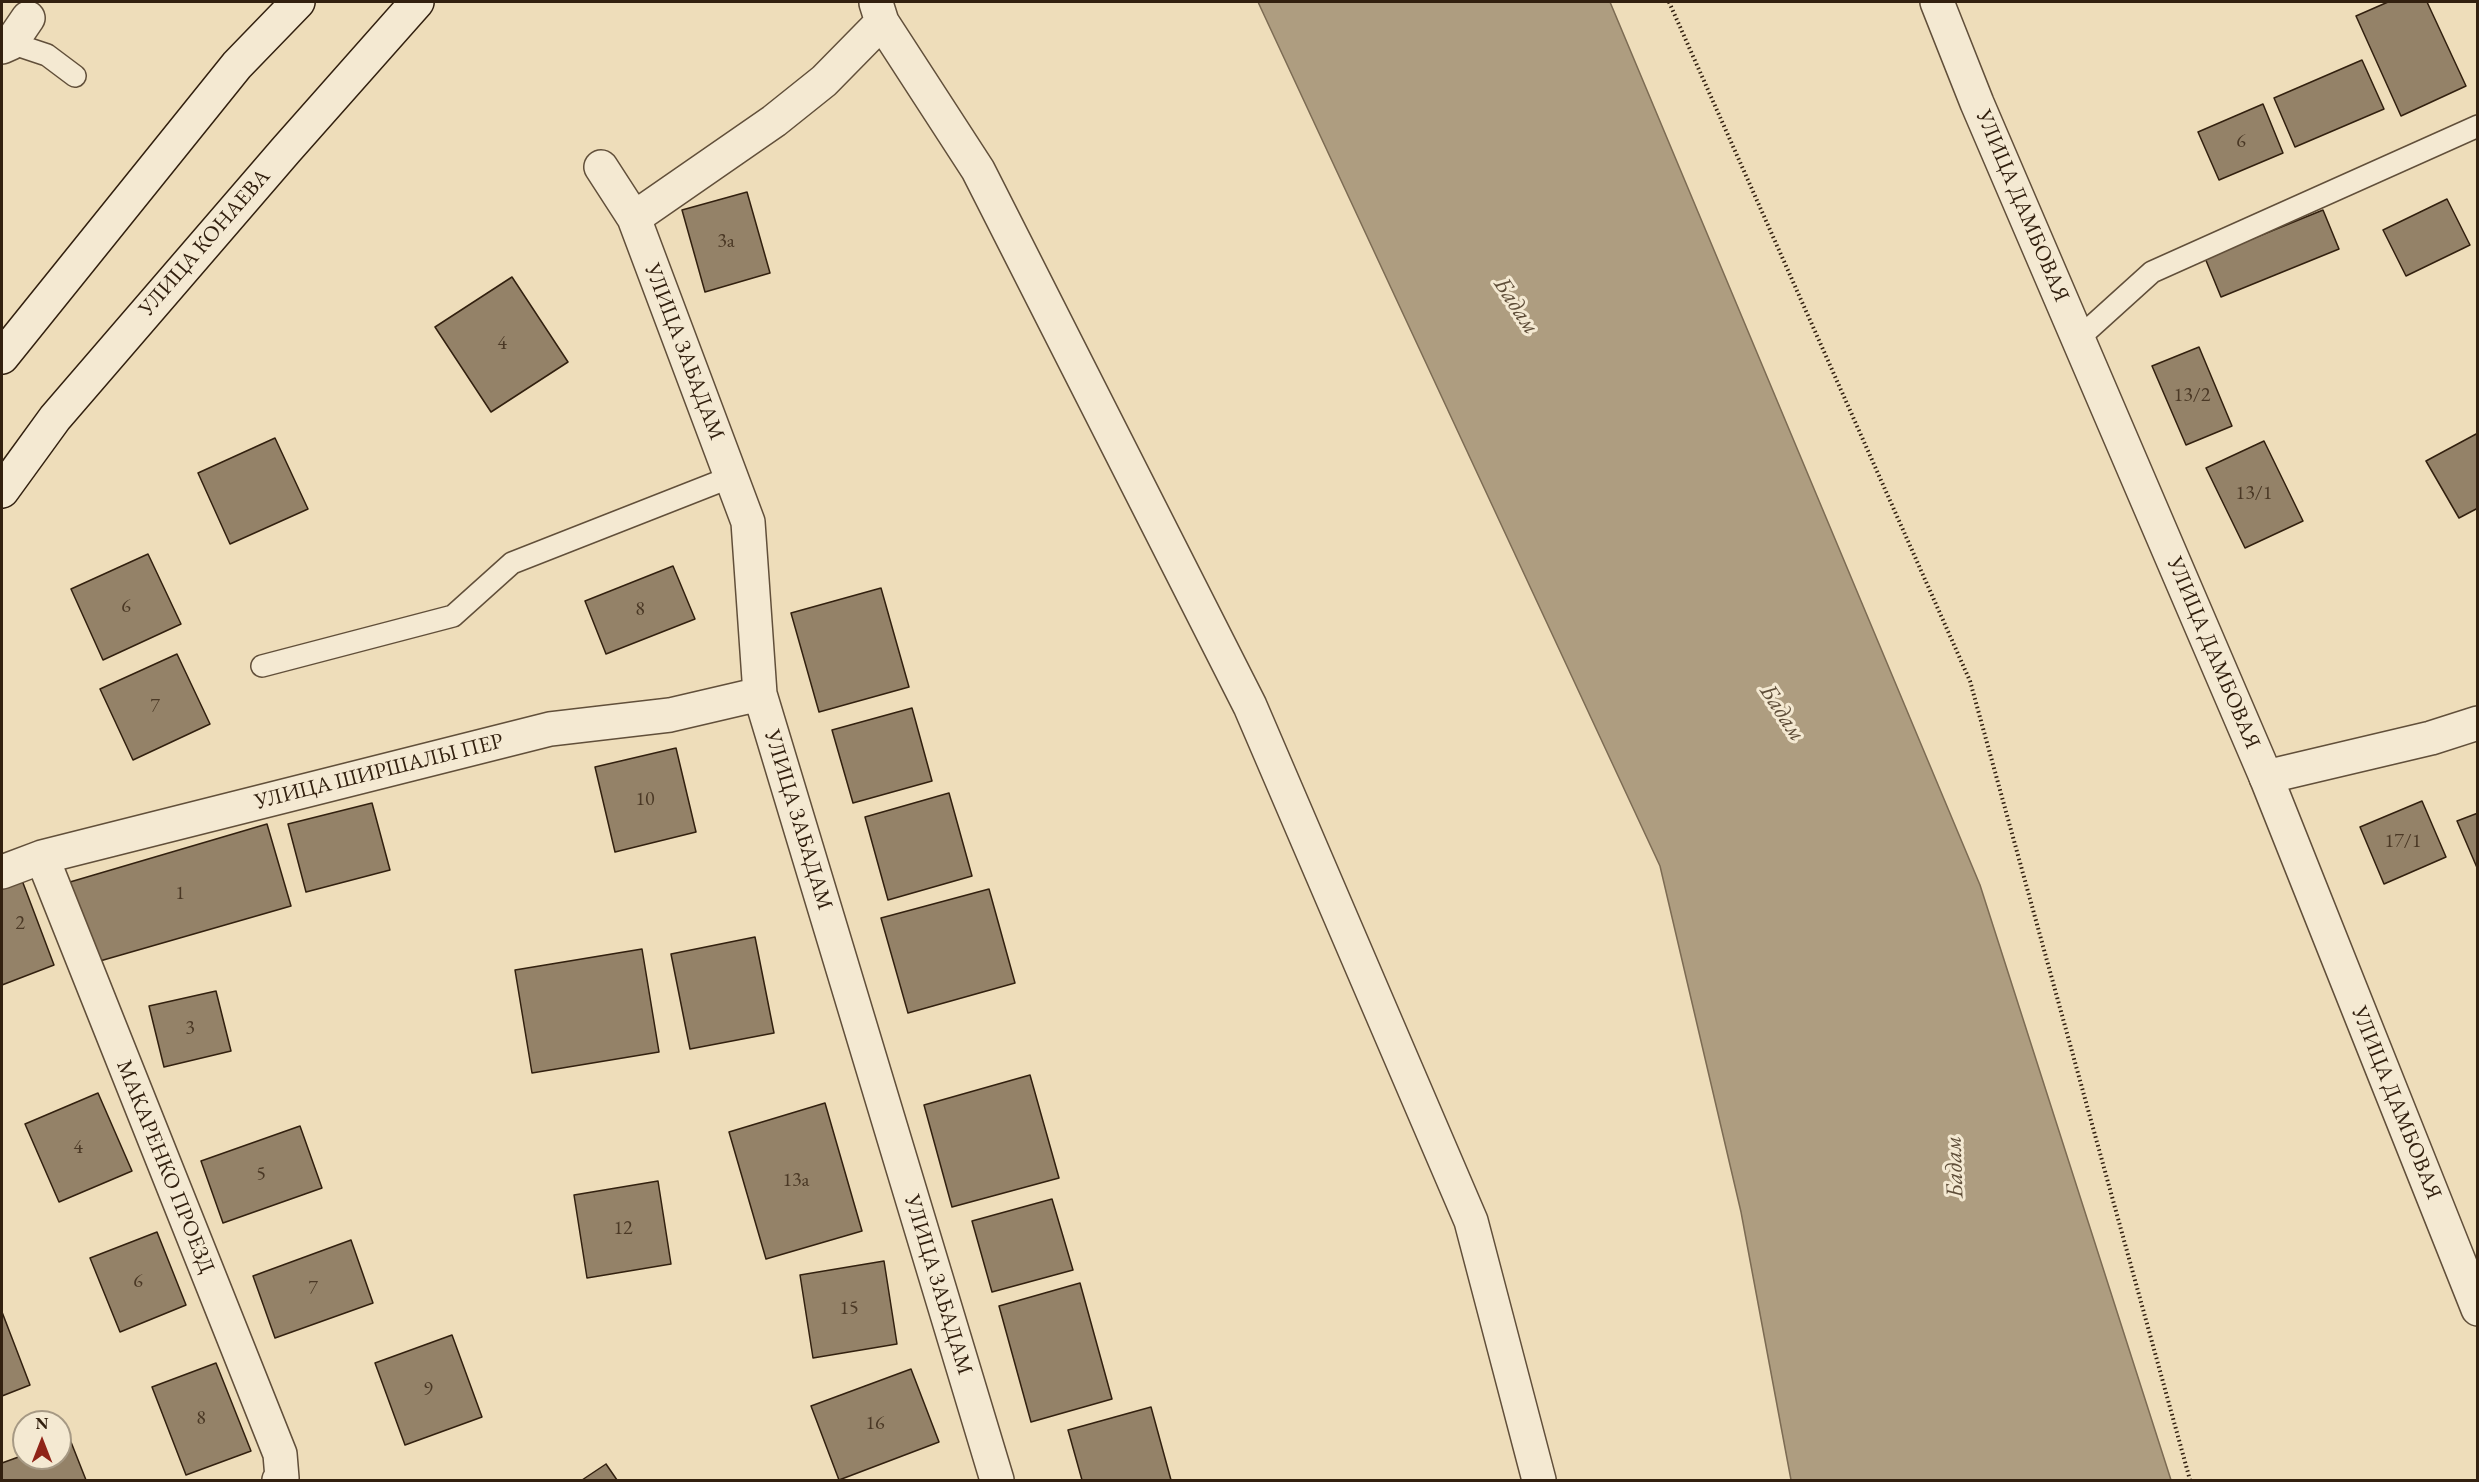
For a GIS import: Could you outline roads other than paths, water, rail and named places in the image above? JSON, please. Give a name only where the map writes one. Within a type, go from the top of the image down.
[{"type":"street","points":[[2,357],[237,65],[298,2]]},
{"type":"street","name":"УЛИЦА КОНАЕВА","points":[[2,491],[55,418],[417,2]]},
{"type":"street","name":"УЛИЦА ДАМБОВАЯ","points":[[1937,2],[1977,103],[2266,777],[2478,1309]]},
{"type":"street","points":[[634,218],[774,122],[824,81],[879,12],[978,170],[1250,706],[1471,1221],[1539,1480]]},
{"type":"street","name":"УЛИЦА ЗАБАДАМ","points":[[601,167],[634,218],[748,522],[760,694],[997,1480]]},
{"type":"street","name":"УЛИЦА ШИРШАЛЫ ПЕР","points":[[2,872],[42,857],[550,729],[670,715],[760,694]]},
{"type":"street","points":[[2266,777],[2431,738],[2478,723]]},
{"type":"street","name":"МАКАРЕНКО ПРОЕЗД","points":[[42,857],[280,1454],[280,1479]]},
{"type":"lane","points":[[17,28],[47,55],[75,75]]},
{"type":"lane","points":[[2079,338],[2152,272],[2478,126]]},
{"type":"lane","points":[[262,666],[453,616],[512,563],[731,477]]},
{"type":"water","name":"Бадам","points":[[1258,2],[1610,2],[1980,885],[2171,1480],[1791,1480],[1741,1212],[1660,866]]}]
